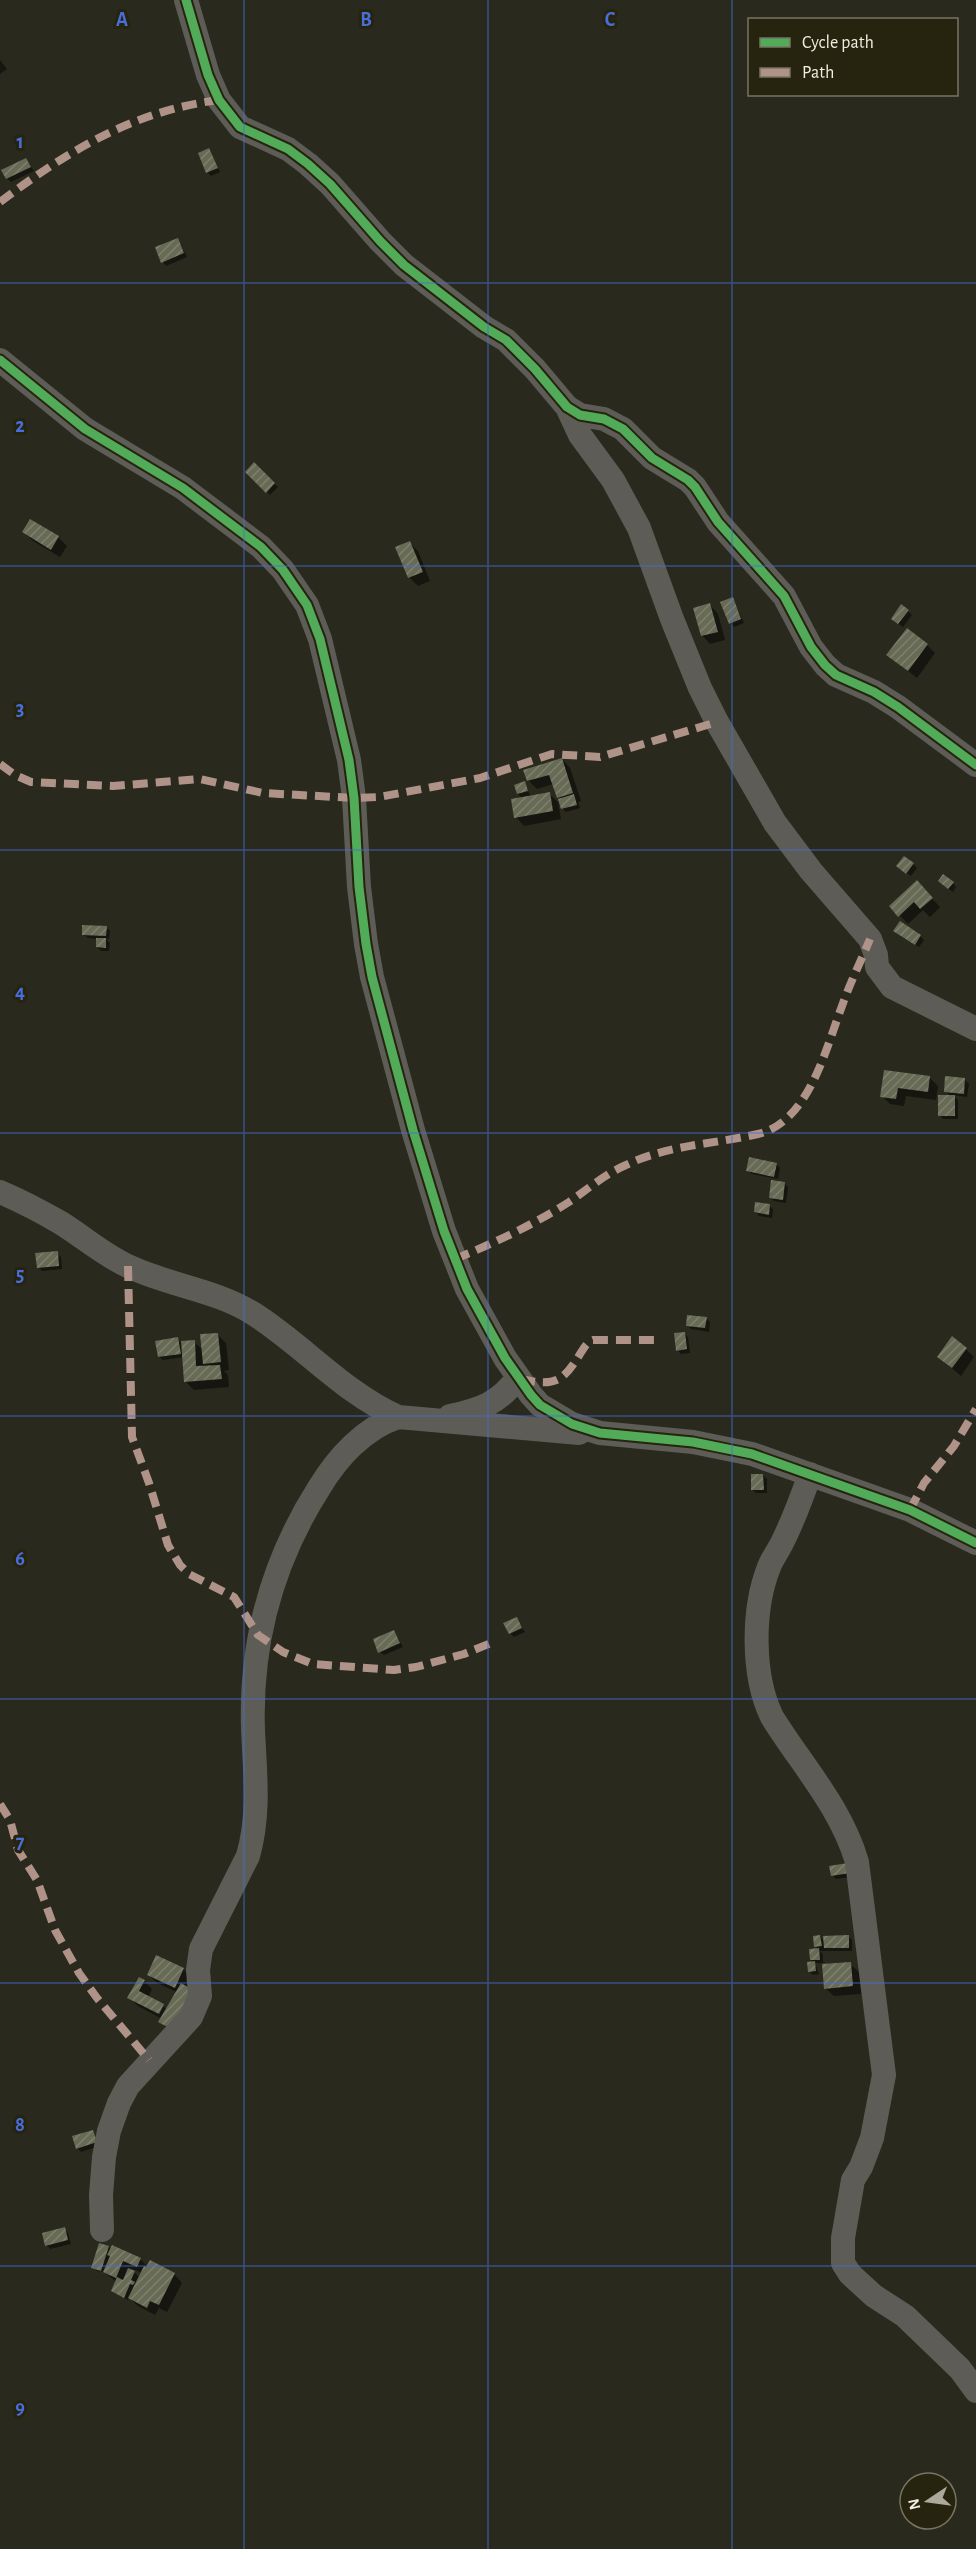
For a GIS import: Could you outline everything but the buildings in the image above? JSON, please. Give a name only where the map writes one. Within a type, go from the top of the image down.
[{"type":"street","points":[[186,0],[208,75],[229,116],[252,135],[288,150],[308,164],[338,192],[380,242],[404,265],[484,327],[506,340],[535,369],[567,407],[588,449],[613,480],[625,500],[650,554],[672,620],[700,688],[775,823],[811,871],[870,939],[876,955],[877,967],[892,987],[976,1029]]},
{"type":"street","points":[[0,360],[86,429],[183,488],[261,548],[283,570],[307,605],[320,639],[349,760],[354,798],[359,887],[372,977],[413,1130],[444,1231],[468,1289],[517,1378],[540,1405],[557,1417],[600,1433]]},
{"type":"street","points":[[567,407],[580,415],[604,419],[624,429],[652,458],[688,480],[718,522],[784,596],[811,647],[825,665],[836,675],[874,692],[898,707],[958,754],[976,765]]},
{"type":"street","points":[[0,1192],[62,1224],[128,1266],[165,1281],[213,1294],[252,1312],[355,1392],[373,1405],[398,1418]]},
{"type":"street","points":[[436,1420],[488,1406],[504,1395],[517,1378]]},
{"type":"street","points":[[102,2230],[101,2195],[104,2157],[118,2103],[135,2077],[191,2017],[200,1996],[198,1970],[201,1949],[248,1856],[257,1811],[253,1730],[258,1635],[278,1564],[313,1496],[332,1467],[371,1430],[382,1422],[398,1418],[573,1433],[600,1433],[711,1446],[752,1454],[910,1509],[976,1543]]},
{"type":"street","points":[[810,1474],[783,1542],[769,1565],[759,1609],[758,1659],[759,1682],[764,1701],[772,1717],[836,1814],[852,1846],[857,1862],[884,2075],[872,2138],[861,2167],[853,2180],[843,2238],[843,2263],[850,2274],[874,2296],[905,2316],[952,2362],[976,2391]]},
{"type":"marked path","points":[[0,202],[51,166],[103,136],[158,113],[219,100]]},
{"type":"marked path","points":[[0,764],[15,775],[31,782],[113,786],[200,779],[263,793],[354,798],[379,797],[480,778],[552,754],[600,757],[717,722]]},
{"type":"marked path","points":[[455,1259],[541,1218],[611,1173],[642,1158],[674,1149],[758,1134],[776,1127],[803,1099],[813,1081],[870,939]]},
{"type":"marked path","points":[[128,1266],[132,1437],[168,1545],[180,1565],[189,1574],[234,1597],[258,1635],[283,1652],[313,1664],[394,1670],[416,1667],[464,1654],[491,1643]]},
{"type":"marked path","points":[[520,1379],[549,1382],[562,1377],[574,1364],[585,1346],[593,1340],[658,1340]]},
{"type":"marked path","points":[[910,1510],[924,1483],[954,1446],[976,1409]]},
{"type":"marked path","points":[[0,1804],[10,1820],[18,1850],[37,1880],[55,1930],[79,1973],[149,2060]]},
{"type":"cycle path","points":[[186,0],[208,75],[219,100],[240,127],[288,149],[308,164],[330,184],[404,265],[484,327],[506,340],[535,369],[567,407],[580,415],[604,419],[623,429],[652,458],[688,480],[718,522],[784,596],[811,647],[825,665],[836,675],[874,692],[898,707],[976,765]]},
{"type":"cycle path","points":[[0,360],[85,429],[183,488],[261,547],[283,570],[307,605],[320,639],[349,760],[366,944],[372,977],[413,1130],[444,1231],[467,1289],[505,1358],[531,1395],[540,1405],[572,1424],[600,1433],[693,1442],[752,1454],[910,1510],[976,1543]]}]
